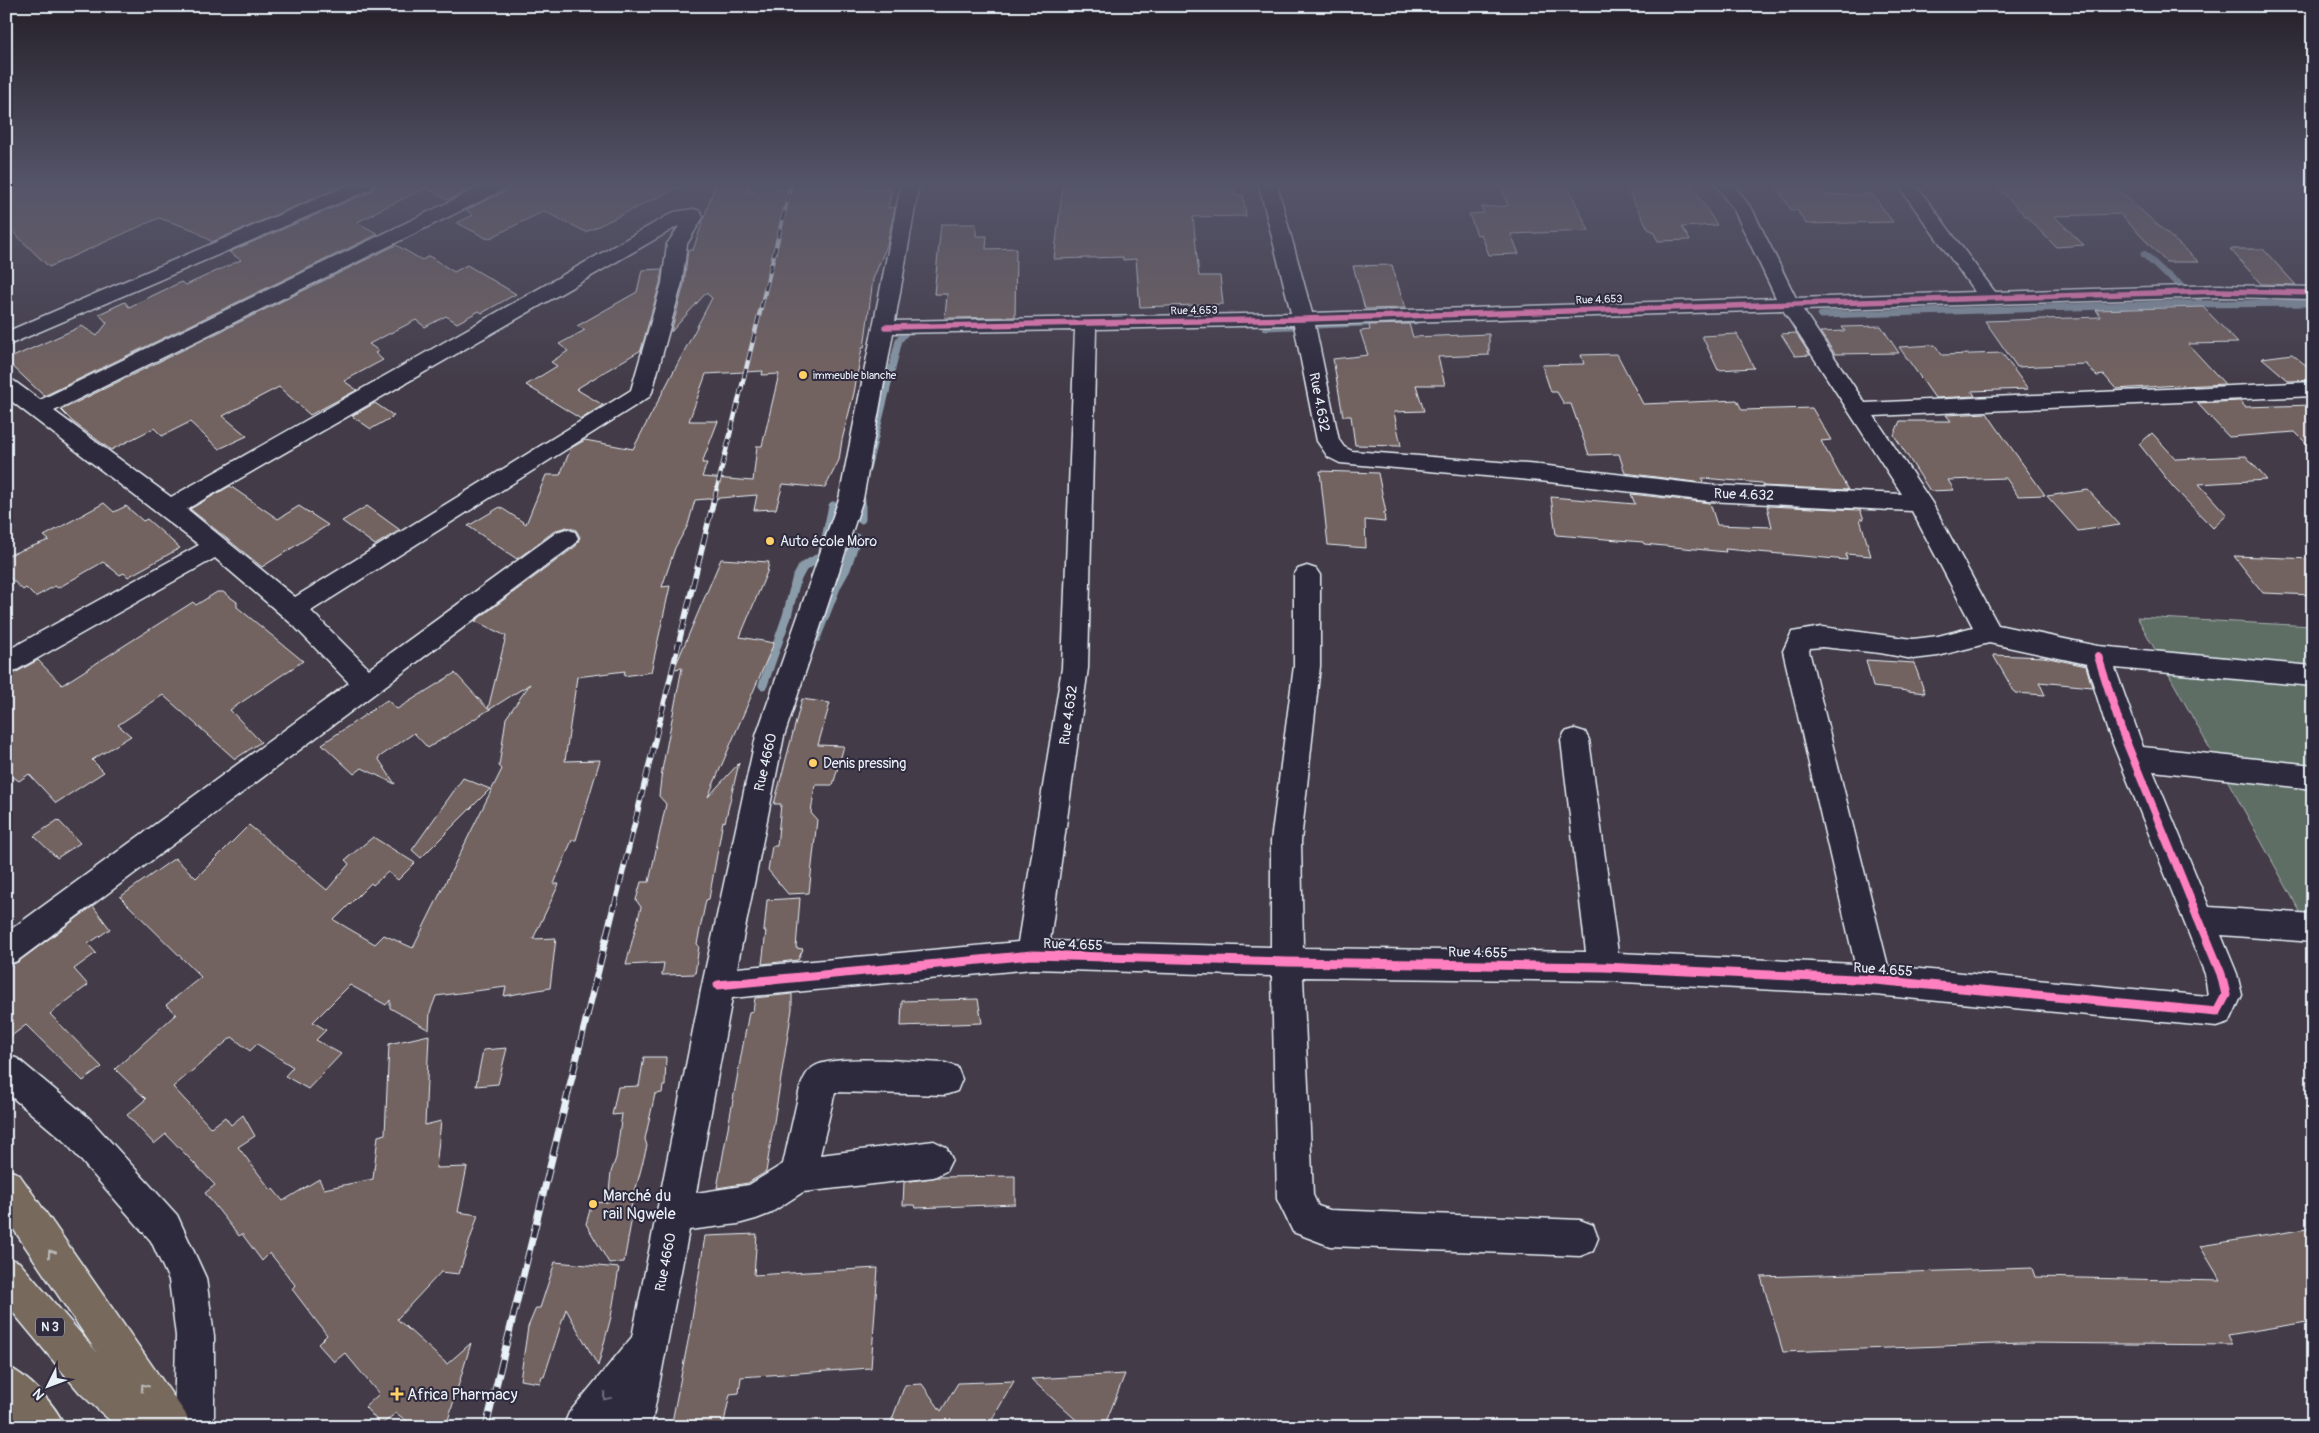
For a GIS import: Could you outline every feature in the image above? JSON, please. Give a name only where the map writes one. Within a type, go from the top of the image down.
[{"type":"main road","points":[[6,1187],[171,1427]]},
{"type":"main road","name":"N 3","points":[[6,1275],[94,1379],[147,1427]]},
{"type":"main road","name":"N 3","points":[[94,1379],[120,1427]]},
{"type":"main road","points":[[6,1385],[45,1427]]},
{"type":"street","points":[[6,340],[210,252]]},
{"type":"street","points":[[38,410],[361,252]]},
{"type":"street","points":[[170,508],[618,252]]},
{"type":"street","points":[[294,610],[636,397],[641,392],[672,283],[676,252]]},
{"type":"street","name":"Rue 4660","points":[[631,1427],[649,1347],[718,985],[770,736],[852,499],[898,252]]},
{"type":"street","name":"Rue 4.632","points":[[1285,252],[1303,319],[1328,441],[1336,452],[1348,458],[1540,473],[1708,493],[1920,503]]},
{"type":"street","points":[[1764,252],[1789,304],[1920,503],[1989,633]]},
{"type":"street","points":[[1956,252],[1989,297]]},
{"type":"street","name":"Rue 4.653","points":[[885,327],[1303,319],[2219,291],[2313,293]]},
{"type":"street","name":"Rue 4.632","points":[[1032,955],[1075,668],[1086,323]]},
{"type":"street","points":[[6,386],[170,508],[294,610],[367,684]]},
{"type":"street","points":[[1858,410],[2313,389]]},
{"type":"street","points":[[6,951],[566,538]]},
{"type":"street","points":[[6,664],[216,546]]},
{"type":"street","points":[[1307,575],[1307,666],[1286,841],[1287,962],[1295,1199],[1306,1218],[1330,1228],[1580,1238]]},
{"type":"street","points":[[1875,980],[1796,651],[1801,638],[1822,637],[1880,643],[1913,649],[1938,646],[1989,633],[2098,656],[2313,676]]},
{"type":"street","points":[[2098,656],[2121,729],[2200,920],[2313,928]]},
{"type":"street","points":[[1575,740],[1604,967]]},
{"type":"street","points":[[2134,758],[2313,778]]},
{"type":"street","name":"Rue 4.655","points":[[718,985],[1032,955],[1287,962],[1604,967],[1875,980],[2217,1012],[2226,995],[2221,974],[2200,920]]},
{"type":"street","points":[[6,1070],[78,1130],[164,1228],[187,1278],[196,1336],[194,1427]]},
{"type":"street","points":[[798,1175],[817,1088],[824,1078],[835,1076],[945,1079]]},
{"type":"street","points":[[674,1214],[738,1206],[756,1201],[798,1175],[934,1159]]},
{"type":"street","name":"Rue 4660","points":[[583,1427],[649,1347]]},
{"type":"green space","points":[[2137,617],[2313,626],[2313,935]]},
{"type":"building","points":[[34,252],[83,252],[49,267]]},
{"type":"building","points":[[229,252],[341,252],[44,396],[6,360],[82,326],[97,336],[107,323],[99,314],[125,302],[129,307],[181,282],[186,285],[241,260]]},
{"type":"building","points":[[382,252],[408,252],[422,260],[429,256],[454,272],[467,265],[516,294],[482,313],[479,311],[457,323],[446,316],[425,327],[416,320],[369,344],[379,351],[375,353],[383,360],[344,381],[357,390],[310,415],[279,387],[223,416],[247,436],[219,449],[190,422],[162,436],[154,428],[111,450],[73,422],[61,410]]},
{"type":"building","points":[[688,252],[884,252],[873,279],[864,348],[862,348],[839,460],[825,488],[783,484],[776,509],[754,510],[757,495],[695,500],[688,525],[675,548],[662,587],[670,586],[651,672],[624,676],[625,671],[577,677],[565,761],[600,760],[576,840],[572,840],[554,884],[559,884],[533,939],[556,938],[550,988],[504,996],[506,987],[436,996],[430,1012],[429,1030],[390,1008],[390,1000],[386,1005],[350,985],[313,1022],[326,1030],[316,1040],[341,1054],[308,1089],[285,1076],[293,1067],[257,1044],[250,1051],[232,1037],[173,1087],[211,1128],[225,1117],[231,1125],[243,1115],[255,1136],[238,1147],[271,1190],[273,1189],[283,1201],[319,1179],[324,1189],[373,1179],[378,1136],[385,1134],[389,1044],[429,1035],[425,1125],[441,1121],[436,1168],[467,1167],[458,1212],[478,1215],[459,1274],[441,1272],[397,1319],[447,1364],[471,1343],[446,1427],[415,1427],[396,1413],[381,1425],[365,1407],[379,1394],[345,1353],[334,1362],[318,1344],[327,1335],[292,1289],[295,1285],[270,1253],[262,1261],[242,1234],[239,1236],[205,1193],[215,1185],[166,1134],[154,1144],[127,1115],[146,1099],[115,1069],[176,1014],[166,1005],[201,977],[120,897],[175,858],[196,878],[249,825],[327,890],[349,864],[345,860],[373,837],[415,863],[398,880],[388,872],[373,885],[371,883],[334,920],[375,944],[384,935],[413,948],[502,769],[499,766],[506,718],[530,684],[428,748],[414,733],[378,758],[395,784],[362,768],[354,774],[322,744],[387,700],[397,709],[455,673],[488,709],[506,636],[475,621],[576,546],[580,537],[576,530],[567,527],[556,530],[517,559],[468,526],[500,507],[526,524],[546,475],[560,475],[571,448],[585,440],[633,449],[712,298],[706,293],[671,332],[684,284]],"holes":[[[763,371],[762,375],[779,374],[762,446],[757,446],[753,481],[702,477],[707,463],[702,463],[718,421],[689,421],[706,374]]]},
{"type":"building","points":[[938,252],[1016,252],[1015,317],[945,318],[947,294],[934,294]]},
{"type":"building","points":[[1055,252],[1197,252],[1199,276],[1220,276],[1223,304],[1140,307],[1136,259],[1123,260],[1123,257],[1054,259]]},
{"type":"building","points":[[1488,252],[1518,252],[1519,254],[1489,255]]},
{"type":"building","points":[[2156,252],[2188,252],[2199,262],[2166,262]]},
{"type":"building","points":[[2233,252],[2266,252],[2296,285],[2261,284]]},
{"type":"building","points":[[1392,265],[1405,308],[1365,309],[1353,266]]},
{"type":"building","points":[[662,269],[660,283],[641,350],[576,389],[603,405],[581,419],[526,385],[557,366],[551,362],[568,351],[559,344],[585,330],[577,326],[637,292],[642,270]]},
{"type":"building","points":[[2203,307],[2238,343],[2188,344],[2225,384],[2116,389],[2104,375],[2097,376],[2086,364],[2017,367],[1985,321],[2101,317],[2096,310]]},
{"type":"building","points":[[1409,324],[1413,337],[1489,334],[1489,355],[1438,357],[1445,385],[1416,385],[1424,411],[1394,412],[1401,446],[1355,445],[1351,416],[1343,416],[1333,359],[1368,355],[1360,331],[1370,330],[1369,325]]},
{"type":"building","points":[[1881,326],[1899,353],[1835,354],[1820,332],[1845,331],[1842,327]]},
{"type":"building","points":[[1796,333],[1810,355],[1795,356],[1781,334]]},
{"type":"building","points":[[1737,334],[1754,368],[1718,370],[1702,336]]},
{"type":"building","points":[[1935,345],[1942,355],[2002,353],[2028,389],[1972,391],[1975,396],[1935,398],[1899,347]]},
{"type":"building","points":[[1617,354],[1643,404],[1737,400],[1742,410],[1812,408],[1831,440],[1821,441],[1848,490],[1763,486],[1762,483],[1702,478],[1703,483],[1625,473],[1619,454],[1589,455],[1571,404],[1564,404],[1557,392],[1551,392],[1542,365],[1584,364],[1581,355]]},
{"type":"building","points":[[2292,354],[2313,371],[2313,380],[2289,381],[2262,358]]},
{"type":"building","points":[[2240,401],[2245,407],[2313,405],[2313,450],[2295,432],[2229,437],[2197,403]]},
{"type":"building","points":[[375,403],[394,416],[371,429],[352,416]]},
{"type":"building","points":[[1987,413],[2045,495],[2018,496],[2006,478],[1948,480],[1954,490],[1930,491],[1894,435],[1900,421],[1951,421],[1946,415]]},
{"type":"building","points":[[2152,433],[2176,459],[2246,456],[2267,480],[2199,484],[2227,515],[2213,528],[2173,487],[2139,444]]},
{"type":"building","points":[[1320,471],[1378,473],[1386,513],[1384,512],[1385,522],[1365,520],[1366,548],[1328,545]]},
{"type":"building","points":[[230,486],[278,519],[299,506],[328,525],[262,567],[190,509]]},
{"type":"building","points":[[2088,490],[2120,525],[2078,531],[2047,496]]},
{"type":"building","points":[[1631,494],[1710,503],[1717,525],[1772,527],[1767,506],[1860,510],[1864,519],[1860,519],[1871,556],[1846,554],[1847,560],[1725,549],[1726,552],[1644,544],[1643,542],[1556,535],[1551,497],[1635,504]]},
{"type":"building","points":[[104,503],[114,512],[126,506],[143,521],[147,519],[180,548],[128,577],[124,573],[120,575],[103,562],[58,588],[55,586],[35,597],[26,588],[23,590],[6,574],[6,556],[49,540],[44,536]]},
{"type":"building","points":[[367,506],[400,530],[375,545],[342,521]]},
{"type":"building","points":[[2234,556],[2313,559],[2313,595],[2263,593]]},
{"type":"building","points":[[721,559],[769,562],[767,572],[740,637],[774,643],[708,797],[739,763],[725,822],[723,821],[709,899],[706,900],[697,944],[699,946],[695,974],[662,975],[664,963],[626,965],[641,907],[636,900],[641,882],[649,882],[666,804],[659,796],[662,770],[682,668],[674,669]]},
{"type":"building","points":[[217,592],[223,592],[237,602],[237,607],[303,661],[230,710],[261,742],[235,759],[163,695],[118,725],[131,736],[92,760],[104,772],[56,803],[29,774],[19,781],[6,772],[6,678],[38,660],[62,685],[193,602],[196,605]]},
{"type":"building","points":[[1993,655],[2044,657],[2086,666],[2092,687],[2039,682],[2045,695],[2015,693]]},
{"type":"building","points":[[1866,660],[1914,663],[1925,693],[1873,687]]},
{"type":"building","points":[[802,699],[830,703],[818,745],[844,746],[833,785],[815,785],[811,813],[817,820],[809,893],[788,894],[768,870],[772,846],[777,846],[781,804],[774,804]]},
{"type":"building","points":[[463,778],[490,789],[421,858],[412,850]]},
{"type":"building","points":[[58,820],[80,843],[57,858],[34,836]]},
{"type":"building","points":[[800,898],[796,948],[803,949],[798,960],[762,964],[767,900]]},
{"type":"building","points":[[93,906],[110,929],[88,944],[96,953],[74,969],[88,985],[50,1014],[102,1067],[83,1081],[26,1025],[6,1040],[6,967],[18,962]]},
{"type":"building","points":[[792,994],[792,1009],[766,1172],[748,1183],[717,1188],[749,1012],[753,1011],[755,998]]},
{"type":"building","points":[[978,999],[982,1023],[901,1026],[902,1001]]},
{"type":"building","points":[[507,1048],[498,1084],[476,1086],[483,1050]]},
{"type":"building","points":[[644,1057],[666,1057],[665,1086],[663,1086],[662,1093],[655,1094],[645,1139],[647,1146],[629,1215],[632,1217],[624,1262],[609,1263],[586,1224],[592,1203],[608,1202],[611,1172],[616,1158],[622,1114],[612,1115],[618,1087],[639,1086]]},
{"type":"building","points":[[1015,1176],[1015,1204],[916,1208],[915,1205],[903,1205],[904,1182],[938,1177]]},
{"type":"building","points":[[2313,1228],[2313,1321],[2228,1335],[2233,1345],[2021,1343],[1783,1352],[1761,1277],[2032,1268],[2035,1277],[2221,1281],[2200,1246]]},
{"type":"building","points":[[757,1234],[754,1275],[878,1268],[871,1368],[741,1377],[739,1393],[730,1394],[723,1427],[671,1427],[690,1331],[705,1236]]},
{"type":"building","points":[[555,1262],[619,1268],[611,1317],[598,1366],[566,1309],[544,1377],[542,1376],[540,1383],[520,1380],[528,1327],[536,1308],[540,1308]]},
{"type":"building","points":[[1125,1374],[1104,1427],[1084,1427],[1031,1379]]},
{"type":"building","points":[[1014,1381],[988,1427],[889,1427],[905,1385],[922,1384],[941,1411],[958,1383]]},
{"type":"waterway","points":[[2144,254],[2163,272],[2199,298]]},
{"type":"waterway","points":[[2174,304],[2313,303]]},
{"type":"waterway","points":[[2142,305],[2171,304]]},
{"type":"waterway","points":[[1821,315],[2140,305]]},
{"type":"waterway","points":[[1266,327],[1415,321]]},
{"type":"waterway","points":[[867,469],[899,340],[905,333]]},
{"type":"waterway","points":[[861,494],[861,519]]},
{"type":"waterway","points":[[763,685],[787,616],[796,580],[803,567],[822,556],[833,506]]},
{"type":"waterway","points":[[816,638],[837,585],[846,569],[856,538]]},
{"type":"railway","points":[[714,500],[775,252]]},
{"type":"railway","points":[[614,908],[714,499]]},
{"type":"railway","points":[[486,1427],[614,906]]},
{"type":"cycle path","points":[[885,327],[1303,319],[2219,291],[2313,293]]},
{"type":"cycle path","points":[[718,985],[1032,955],[1287,962],[1604,967],[1875,980],[2217,1012],[2226,995],[2221,974],[2121,729],[2098,656]]},
{"type":"place","name":"immeuble blanche","points":[[803,375]]},
{"type":"place","name":"Auto école Moro","points":[[770,541]]},
{"type":"place","name":"Denis pressing","points":[[813,763]]},
{"type":"place","name":"Marché du rail Ngwele","points":[[593,1204]]},
{"type":"place","name":"Africa Pharmacy","points":[[397,1394]]}]
